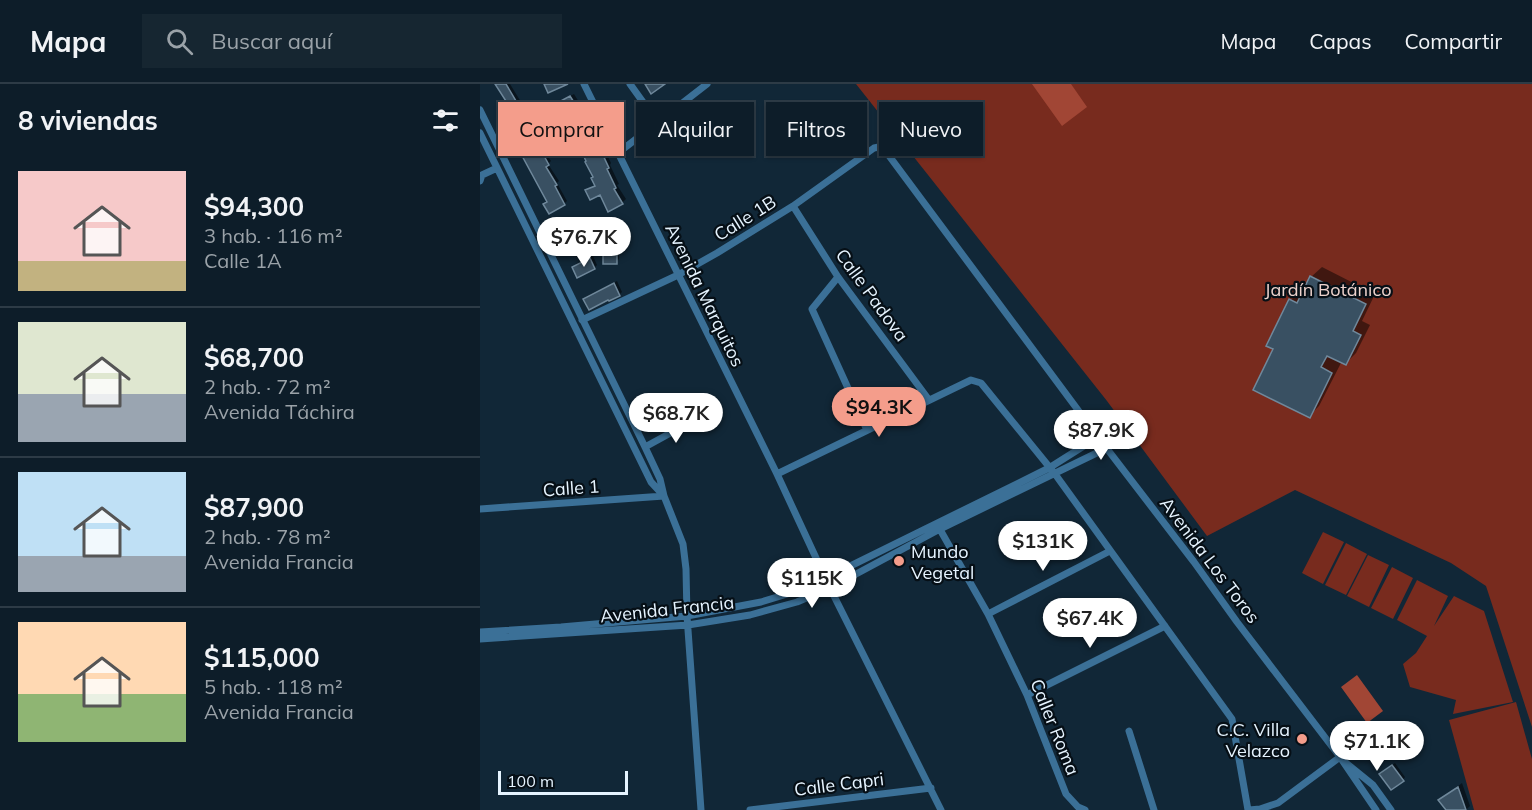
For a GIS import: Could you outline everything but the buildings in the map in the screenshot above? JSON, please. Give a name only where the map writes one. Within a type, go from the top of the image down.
[{"type":"street","name":"Avenida Marquitos","points":[[584,84],[593,102]]},
{"type":"street","points":[[630,84],[643,102]]},
{"type":"street","points":[[684,102],[706,84]]},
{"type":"street","points":[[480,110],[660,479],[663,496],[683,544],[701,810]]},
{"type":"street","points":[[480,133],[651,482],[663,496]]},
{"type":"street","name":"Calle 1B","points":[[582,320],[717,253],[793,206],[874,148],[879,147]]},
{"type":"street","name":"Avenida Marquitos","points":[[619,156],[941,810]]},
{"type":"street","name":"Avenida Los Toros","points":[[889,156],[1340,757]]},
{"type":"street","points":[[480,181],[482,175],[497,168]]},
{"type":"street","name":"Calle Padova","points":[[793,206],[838,277],[929,400]]},
{"type":"street","points":[[838,277],[812,309],[867,430]]},
{"type":"street","points":[[777,474],[971,380],[981,383],[1055,474],[1232,719],[1249,810],[1278,803],[1340,757]]},
{"type":"street","points":[[645,447],[686,425]]},
{"type":"street","name":"Avenida Francia","points":[[480,639],[688,625],[750,615],[797,602],[830,588],[938,526],[1049,468],[1098,437]]},
{"type":"street","name":"Avenida Francia","points":[[480,632],[687,616],[762,602],[797,591],[1055,474],[1107,448]]},
{"type":"street","name":"Calle 1","points":[[480,509],[663,496]]},
{"type":"street","name":"Caller Roma","points":[[938,526],[988,614],[1027,695],[1066,794],[1078,807],[1085,810]]},
{"type":"street","points":[[988,614],[1110,551]]},
{"type":"street","points":[[1027,695],[1165,626]]},
{"type":"street","points":[[1129,731],[1154,810]]},
{"type":"street","points":[[1340,757],[1376,810]]},
{"type":"street","points":[[1340,757],[1373,785],[1391,810]]},
{"type":"street","name":"Calle Capri","points":[[750,810],[931,788]]},
{"type":"green space","name":"Jardín Botánico","points":[[856,84],[1532,84],[1532,727],[1486,586],[1451,563],[1295,490],[1207,536],[1107,401],[913,156],[983,156],[983,102],[879,102],[879,113]]},
{"type":"green space","points":[[1323,532],[1344,542],[1323,584],[1302,573]]},
{"type":"green space","points":[[1346,543],[1367,554],[1346,595],[1325,585]]},
{"type":"green space","points":[[1368,555],[1389,565],[1369,607],[1347,596]]},
{"type":"green space","points":[[1392,567],[1413,578],[1393,619],[1371,608]]},
{"type":"green space","points":[[1417,580],[1448,596],[1434,626],[1454,596],[1484,611],[1513,702],[1453,714],[1456,700],[1410,687],[1403,664],[1416,653],[1427,636],[1397,620]]},
{"type":"green space","points":[[1516,702],[1532,759],[1532,810],[1474,810],[1449,720]]},
{"type":"shaded area","points":[[1032,84],[1071,84],[1087,107],[1062,126]]},
{"type":"shaded area","points":[[1357,675],[1383,711],[1367,723],[1341,687]]},
{"type":"place","name":"Mundo Vegetal","points":[[899,561]]},
{"type":"place","name":"C.C. Villa Velazco","points":[[1302,739]]}]
